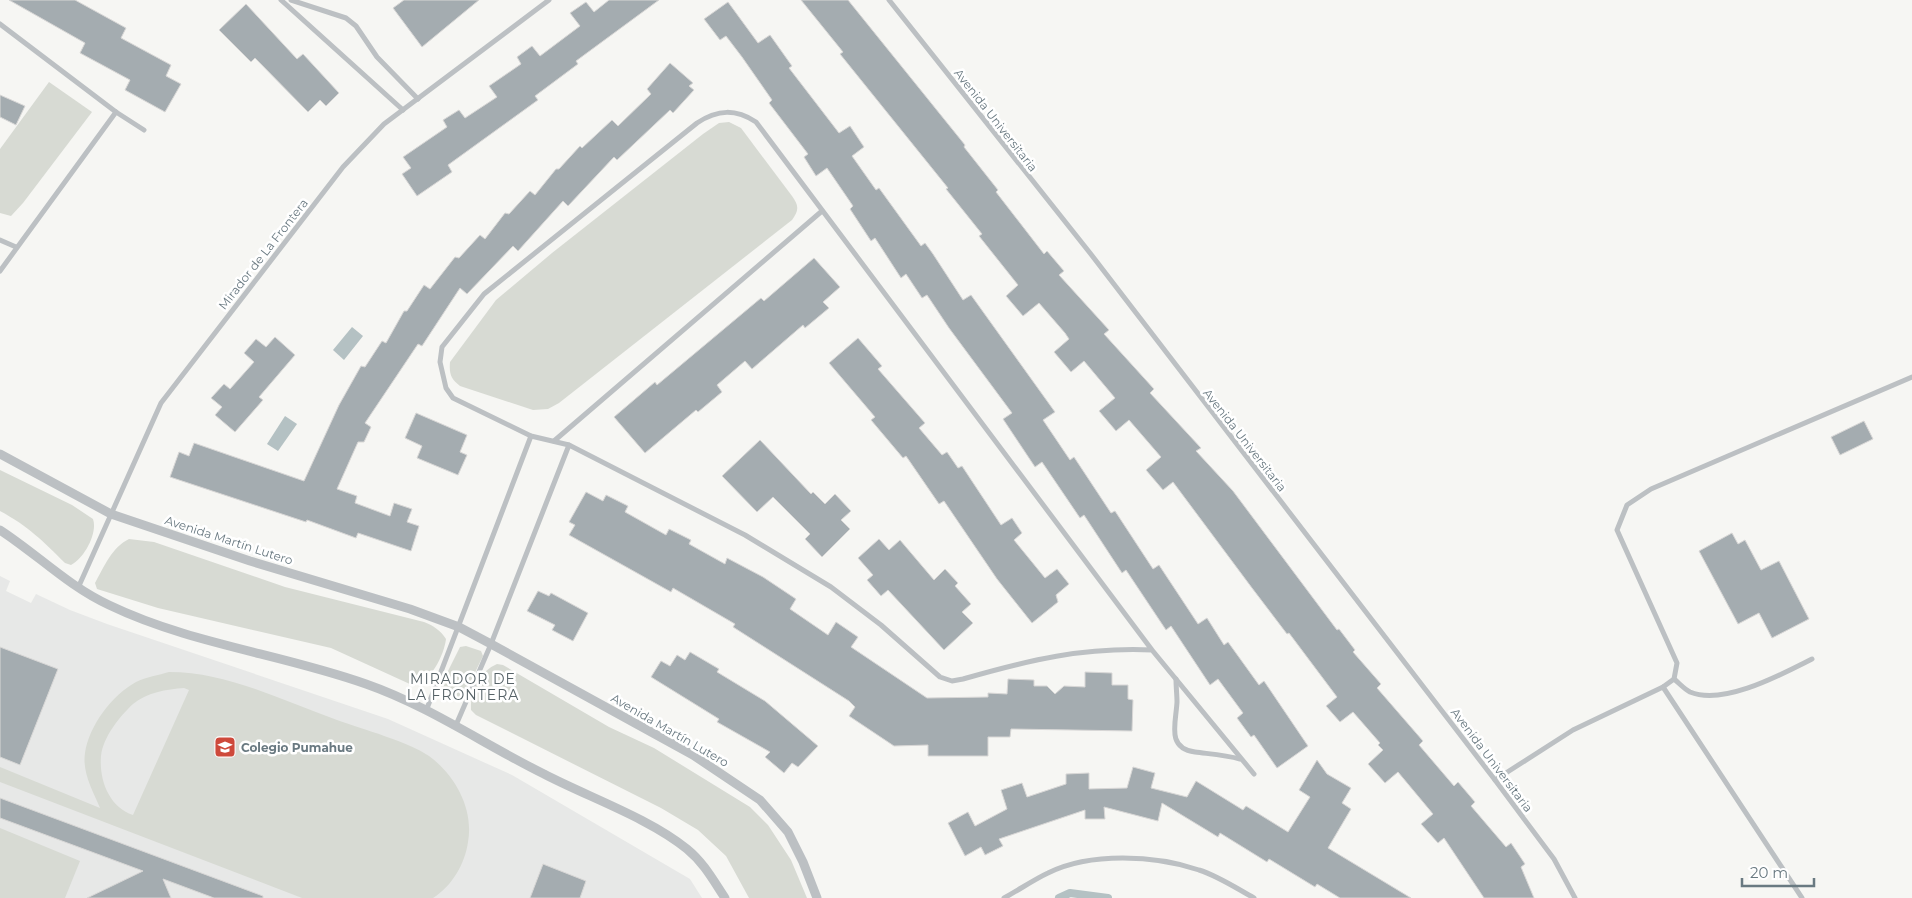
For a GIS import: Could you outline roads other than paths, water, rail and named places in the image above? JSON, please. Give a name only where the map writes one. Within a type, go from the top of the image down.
[{"type":"street","points":[[281,0],[403,110]]},
{"type":"street","points":[[291,0],[346,18],[356,26],[377,57],[418,99]]},
{"type":"street","name":"Mirador de La Frontera","points":[[78,588],[161,403],[343,167],[384,124],[549,0]]},
{"type":"street","name":"Avenida Universitaria","points":[[889,0],[1090,253],[1495,780],[1554,859],[1575,898]]},
{"type":"street","points":[[0,24],[116,112],[144,130]]},
{"type":"street","points":[[0,271],[116,112]]},
{"type":"street","points":[[1152,650],[1113,648],[1064,653],[963,678],[952,680],[940,677],[881,625],[831,587],[745,535],[570,445],[531,436],[453,398],[442,376],[440,362],[442,347],[484,294],[697,122],[720,112],[746,115],[756,122],[1152,650],[1254,774]]},
{"type":"street","points":[[554,441],[822,211]]},
{"type":"street","points":[[0,240],[16,247]]},
{"type":"street","points":[[1495,780],[1573,730],[1662,687],[1674,679],[1677,663],[1617,530],[1627,505],[1651,488],[1912,377]]},
{"type":"street","points":[[425,711],[459,627],[531,436]]},
{"type":"street","points":[[456,725],[491,644],[570,445]]},
{"type":"street","name":"Avenida Martín Lutero","points":[[0,454],[111,514],[207,548],[410,609],[459,627],[491,644],[693,755],[760,800],[788,832],[803,862],[817,898]]},
{"type":"street","points":[[0,530],[78,588],[109,606],[191,636],[367,684],[456,725],[542,773],[653,827],[678,843],[704,865],[725,898]]},
{"type":"street","points":[[1674,679],[1690,692],[1714,695],[1755,687],[1812,659]]},
{"type":"street","points":[[1176,679],[1177,702],[1174,733],[1178,744],[1188,750],[1217,753],[1241,759]]},
{"type":"street","points":[[1662,687],[1802,898]]},
{"type":"street","points":[[1004,898],[1049,872],[1104,859],[1132,858],[1170,862],[1200,870],[1254,898]]},
{"type":"waterway","points":[[1059,898],[1070,893],[1108,898]]},
{"type":"place","name":"Colegio Pumahue","points":[[225,747]]},
{"type":"district","name":"MIRADOR DE LA FRONTERA","points":[[463,688]]}]
